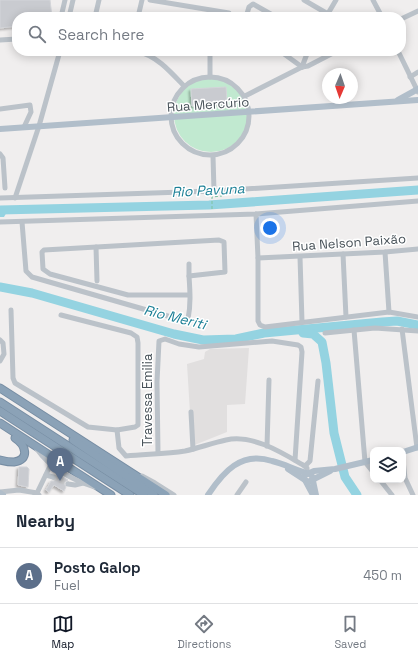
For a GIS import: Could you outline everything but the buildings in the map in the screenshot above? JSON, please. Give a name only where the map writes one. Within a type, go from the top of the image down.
[{"type":"highway","points":[[0,387],[51,425],[154,495]]},
{"type":"highway","points":[[17,399],[166,495]]},
{"type":"highway","points":[[0,402],[144,495]]},
{"type":"highway","points":[[0,411],[130,495]]},
{"type":"highway","points":[[0,423],[111,495]]},
{"type":"highway","points":[[0,428],[20,441],[25,450],[22,457],[17,461],[12,462],[0,460]]},
{"type":"main road","points":[[397,101],[418,90]]},
{"type":"main road","name":"Rua Mercúrio","points":[[0,129],[418,100]]},
{"type":"main road","points":[[406,451],[418,447]]},
{"type":"main road","points":[[208,495],[218,480],[226,472],[236,464],[251,459],[270,460],[311,475],[314,495]]},
{"type":"main road","points":[[305,481],[309,482],[312,479],[337,469],[370,461]]},
{"type":"main road","points":[[283,465],[305,481],[314,495]]},
{"type":"main road","points":[[305,481],[304,477],[314,471],[337,469]]},
{"type":"main road","points":[[0,492],[3,495]]},
{"type":"street","points":[[62,12],[65,0]]},
{"type":"street","points":[[70,12],[73,0]]},
{"type":"street","points":[[96,12],[99,0]]},
{"type":"street","points":[[139,12],[142,0]]},
{"type":"street","points":[[150,0],[223,12]]},
{"type":"street","points":[[304,0],[322,12]]},
{"type":"street","points":[[329,12],[336,0]]},
{"type":"street","points":[[373,0],[379,12]]},
{"type":"street","points":[[248,12],[252,4],[267,12]]},
{"type":"street","points":[[406,17],[418,11]]},
{"type":"street","points":[[0,40],[12,39]]},
{"type":"street","points":[[16,198],[39,126],[59,56]]},
{"type":"street","points":[[152,56],[184,86]]},
{"type":"street","points":[[210,56],[210,77]]},
{"type":"street","points":[[287,56],[302,67]]},
{"type":"street","points":[[302,67],[306,56]]},
{"type":"street","points":[[245,96],[327,56]]},
{"type":"street","points":[[400,56],[418,90]]},
{"type":"street","points":[[410,77],[418,72]]},
{"type":"street","points":[[210,77],[227,80],[240,90],[245,96],[250,112],[250,122],[247,132],[241,142],[228,151],[213,156],[195,153],[181,142],[172,127],[171,118],[171,109],[174,100],[184,86],[196,79],[210,77]]},
{"type":"street","points":[[0,109],[30,105],[31,112],[24,127]]},
{"type":"street","points":[[0,154],[3,157],[5,188]]},
{"type":"street","points":[[213,156],[214,191]]},
{"type":"street","points":[[0,198],[214,191],[418,178]]},
{"type":"street","points":[[0,222],[256,214],[418,201]]},
{"type":"street","points":[[256,214],[258,321],[260,326],[265,327],[389,312],[418,317]]},
{"type":"street","points":[[22,222],[26,271],[32,277],[184,321],[188,319],[191,305],[189,264]]},
{"type":"street","points":[[189,276],[225,272],[224,242],[219,240],[43,251],[43,269],[50,274],[128,295],[190,295]]},
{"type":"street","points":[[96,247],[97,281]]},
{"type":"street","name":"Rua Nelson Paixão","points":[[258,258],[300,257],[418,249]]},
{"type":"street","points":[[384,252],[389,312]]},
{"type":"street","points":[[343,254],[346,317]]},
{"type":"street","points":[[300,257],[302,322]]},
{"type":"street","points":[[11,310],[13,378],[15,383],[85,426],[117,430],[137,426],[137,337],[131,333],[61,315]]},
{"type":"street","points":[[325,333],[375,328],[418,331]]},
{"type":"street","points":[[402,329],[418,447]]},
{"type":"street","points":[[354,330],[365,462],[370,468]]},
{"type":"street","name":"Travessa Emilia","points":[[158,453],[158,343],[162,339],[179,344],[200,347],[272,341],[292,343],[301,347],[302,363],[295,460]]},
{"type":"street","points":[[0,340],[3,343],[4,352],[0,361]]},
{"type":"street","points":[[267,446],[269,380]]},
{"type":"street","points":[[305,466],[310,461],[318,381]]},
{"type":"street","points":[[191,412],[193,449]]},
{"type":"street","points":[[117,430],[120,448],[126,456],[184,451],[227,440],[250,440],[267,446],[295,460],[305,466],[308,474]]},
{"type":"street","points":[[34,445],[42,457],[51,464],[83,483],[102,490]]},
{"type":"street","points":[[0,492],[19,490],[37,494],[51,464]]},
{"type":"street","points":[[126,469],[155,483],[174,495]]},
{"type":"street","points":[[46,474],[53,478]]},
{"type":"street","points":[[406,480],[413,495]]},
{"type":"street","points":[[238,495],[246,482]]},
{"type":"street","points":[[68,484],[75,485],[83,483]]},
{"type":"street","points":[[382,483],[392,495]]},
{"type":"path","points":[[212,211],[212,197],[222,196]]},
{"type":"shaded area","points":[[249,348],[245,404],[227,405],[227,432],[192,446],[187,364],[204,359],[205,352],[210,349]]},
{"type":"green space","points":[[211,78],[232,84],[242,94],[248,115],[242,136],[232,146],[211,152],[190,146],[180,136],[174,115],[180,94],[190,84]]},
{"type":"water","points":[[0,206],[8,206],[8,210],[4,217],[0,217]]},
{"type":"waterway","name":"Rio Pavuna","points":[[0,210],[209,205],[418,190]]},
{"type":"waterway","name":"Rio Meriti","points":[[0,287],[32,293],[174,334],[203,340],[236,339],[264,333],[382,322],[397,321],[418,325]]},
{"type":"waterway","points":[[303,333],[313,334],[322,342],[326,363],[334,433],[345,477],[357,495]]},
{"type":"tunnel","points":[[53,477],[68,484]]},
{"type":"place","name":"Posto Galop","points":[[60,481]]}]
